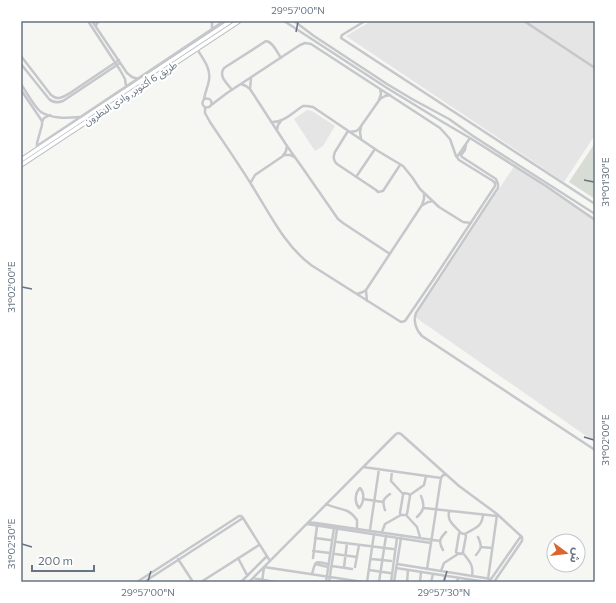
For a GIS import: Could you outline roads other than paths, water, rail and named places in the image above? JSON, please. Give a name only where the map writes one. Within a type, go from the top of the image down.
[{"type":"street","points":[[88,21],[120,70],[124,77],[126,86]]},
{"type":"street","points":[[92,21],[129,75],[138,79]]},
{"type":"street","points":[[96,27],[97,23],[100,21]]},
{"type":"street","points":[[212,21],[212,29]]},
{"type":"street","points":[[50,115],[44,118],[42,122],[37,146],[126,86],[138,79],[154,73],[224,21]]},
{"type":"street","name":"طريق 6 أكتوبر, وادى النطرون","points":[[21,165],[154,73],[197,49],[232,21]]},
{"type":"street","name":"طريق 6 أكتوبر, وادى النطرون","points":[[21,160],[154,73],[239,21]]},
{"type":"street","points":[[284,21],[546,186],[595,220]]},
{"type":"street","points":[[294,21],[314,36],[387,84],[449,119],[472,136],[595,214]]},
{"type":"street","points":[[365,21],[342,35],[341,38],[513,152],[595,204]]},
{"type":"street","points":[[524,21],[595,68]]},
{"type":"street","points":[[232,90],[222,75],[224,68],[266,41],[271,43],[281,58]]},
{"type":"street","points":[[197,49],[209,71],[203,105],[205,108],[205,115],[250,182],[285,239],[299,256],[311,265],[400,321],[404,321],[433,280],[494,188],[495,183],[493,181],[460,161],[450,139],[442,130],[311,44],[302,44],[205,108]]},
{"type":"street","points":[[21,56],[51,95],[58,99],[116,64]]},
{"type":"street","points":[[21,64],[49,99],[53,102],[58,102],[62,101],[119,61]]},
{"type":"street","points":[[120,70],[124,68]]},
{"type":"street","points":[[250,89],[251,78]]},
{"type":"street","points":[[21,84],[23,91],[33,104],[42,122]]},
{"type":"street","points":[[241,84],[250,89],[295,158],[338,219],[390,254]]},
{"type":"street","points":[[380,88],[381,94],[379,100],[361,126],[356,131],[349,132],[335,152],[333,158],[337,164],[381,192],[400,165]]},
{"type":"street","points":[[379,100],[390,95]]},
{"type":"street","points":[[204,99],[207,98],[209,100],[218,100]]},
{"type":"street","points":[[209,100],[211,102],[210,106]]},
{"type":"street","points":[[271,122],[277,122],[302,107],[311,106],[400,165],[424,194],[440,207],[463,222],[471,223]]},
{"type":"street","points":[[36,109],[50,115],[64,118],[80,117]]},
{"type":"street","points":[[441,121],[441,117],[444,116]]},
{"type":"street","points":[[446,124],[449,123],[449,119]]},
{"type":"street","points":[[277,130],[281,120]]},
{"type":"street","points":[[361,126],[361,139]]},
{"type":"street","points":[[457,157],[470,138]]},
{"type":"street","points":[[466,144],[465,150],[461,155],[462,157],[496,179],[498,188],[416,313],[415,319],[417,330],[421,335],[595,450]]},
{"type":"street","points":[[283,156],[287,146]]},
{"type":"street","points":[[356,177],[375,149]]},
{"type":"street","points":[[455,152],[461,150]]},
{"type":"street","points":[[245,175],[252,175],[283,156],[290,155],[295,158]]},
{"type":"street","points":[[250,182],[252,175]]},
{"type":"street","points":[[356,294],[366,290],[422,205],[424,194]]},
{"type":"street","points":[[422,205],[433,201]]},
{"type":"street","points":[[579,210],[582,205]]},
{"type":"street","points":[[463,222],[466,230]]},
{"type":"street","points":[[366,290],[367,301]]},
{"type":"street","points":[[251,580],[396,434],[399,433],[446,475],[478,499],[523,539],[494,582]]},
{"type":"street","points":[[363,467],[441,478],[443,475],[446,475]]},
{"type":"street","points":[[370,530],[379,469]]},
{"type":"street","points":[[392,471],[391,481],[403,494],[410,495]]},
{"type":"street","points":[[406,515],[410,495],[424,485],[426,476]]},
{"type":"street","points":[[427,569],[441,478]]},
{"type":"street","points":[[360,488],[363,491],[363,499],[362,505],[359,508],[356,504],[356,498],[360,488]]},
{"type":"street","points":[[385,510],[383,502],[390,494]]},
{"type":"street","points":[[401,515],[403,494]]},
{"type":"street","points":[[417,517],[424,508],[421,496]]},
{"type":"street","points":[[363,499],[383,502]]},
{"type":"street","points":[[326,504],[348,511],[357,520],[357,528]]},
{"type":"street","points":[[424,508],[484,515],[497,515]]},
{"type":"street","points":[[449,510],[449,520],[466,536],[463,553],[473,565],[472,576]]},
{"type":"street","points":[[382,534],[385,524],[401,515],[406,515],[417,527],[420,538]]},
{"type":"street","points":[[458,553],[456,551],[459,534],[463,534],[481,524],[484,515]]},
{"type":"street","points":[[488,581],[497,515]]},
{"type":"street","points":[[144,582],[239,516],[243,518],[270,561]]},
{"type":"street","points":[[307,523],[335,529],[357,528],[370,530],[386,536],[431,543]]},
{"type":"street","points":[[307,523],[374,534],[440,541]]},
{"type":"street","points":[[313,558],[317,526]]},
{"type":"street","points":[[329,582],[328,565],[335,529]]},
{"type":"street","points":[[326,582],[332,566],[335,529]]},
{"type":"street","points":[[443,550],[440,545],[440,541],[446,532]]},
{"type":"street","points":[[367,582],[374,534]]},
{"type":"street","points":[[378,582],[386,536]]},
{"type":"street","points":[[488,581],[521,536]]},
{"type":"street","points":[[476,555],[481,547],[481,542],[478,537]]},
{"type":"street","points":[[315,538],[330,540]]},
{"type":"street","points":[[391,582],[399,538]]},
{"type":"street","points":[[337,542],[396,549]]},
{"type":"street","points":[[344,568],[347,543]]},
{"type":"street","points":[[201,582],[259,545]]},
{"type":"street","points":[[355,567],[359,545]]},
{"type":"street","points":[[481,547],[492,548]]},
{"type":"street","points":[[394,582],[397,566],[396,549]]},
{"type":"street","points":[[314,551],[330,553]]},
{"type":"street","points":[[441,571],[444,562],[458,553],[463,553]]},
{"type":"street","points":[[336,554],[357,557]]},
{"type":"street","points":[[241,582],[267,556]]},
{"type":"street","points":[[137,582],[177,558]]},
{"type":"street","points":[[177,558],[193,582]]},
{"type":"street","points":[[238,558],[248,575]]},
{"type":"street","points":[[370,558],[391,561]]},
{"type":"street","points":[[312,574],[315,564],[318,562],[328,565]]},
{"type":"street","points":[[332,566],[352,569]]},
{"type":"street","points":[[397,566],[408,570],[458,578],[472,576],[488,581]]},
{"type":"street","points":[[397,566],[441,571],[463,577],[488,581]]},
{"type":"street","points":[[264,567],[363,582]]},
{"type":"street","points":[[262,581],[264,567]]},
{"type":"street","points":[[369,570],[390,573]]},
{"type":"street","points":[[407,582],[408,570]]},
{"type":"street","points":[[420,582],[421,572]]},
{"type":"street","points":[[431,582],[433,574]]},
{"type":"street","points":[[444,582],[445,576]]},
{"type":"street","points":[[457,582],[458,578]]},
{"type":"street","points":[[251,580],[275,582]]},
{"type":"street","points":[[251,580],[256,582]]}]
